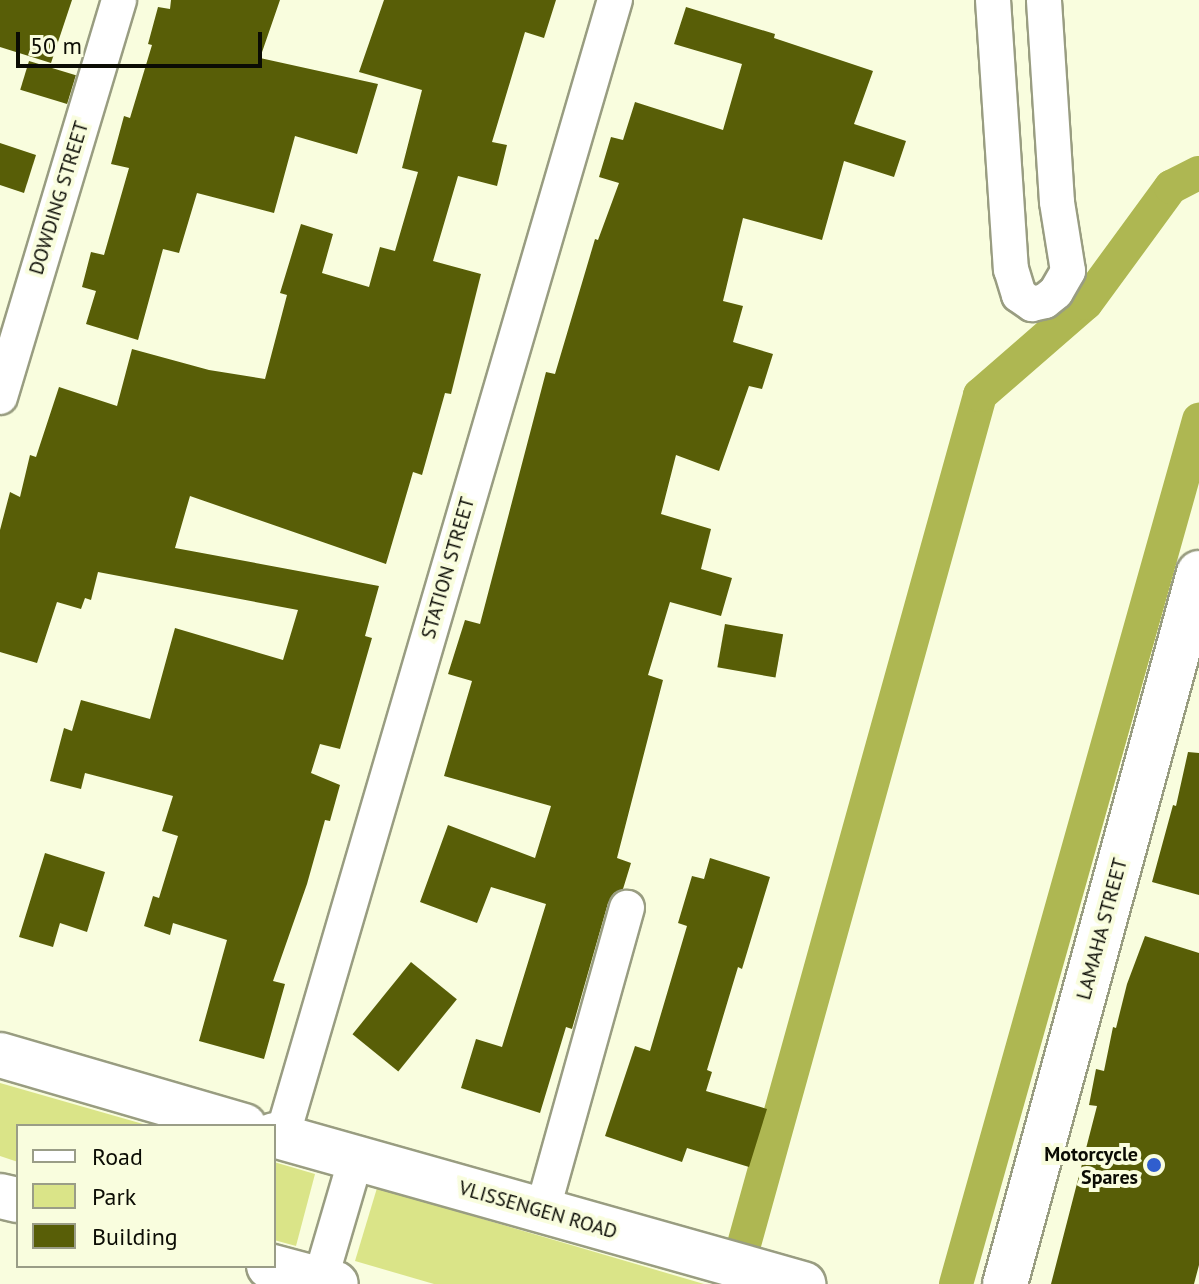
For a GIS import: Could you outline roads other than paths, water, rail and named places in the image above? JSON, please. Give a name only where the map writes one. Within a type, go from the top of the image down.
[{"type":"main road","name":"LAMAHA STREET","points":[[1005,1284],[1199,573]]},
{"type":"main road","name":"VLISSENGEN ROAD","points":[[0,1055],[239,1124]]},
{"type":"main road","name":"VLISSENGEN ROAD","points":[[276,1135],[785,1279]]},
{"type":"main road","points":[[276,1268],[325,1283]]},
{"type":"street","name":"DOWDING STREET","points":[[0,397],[119,0]]},
{"type":"street","name":"STATION STREET","points":[[269,1124],[615,0]]},
{"type":"street","points":[[993,0],[1011,269],[1019,295],[1032,304],[1045,301],[1056,292],[1068,271],[1057,202],[1044,0]]},
{"type":"street","points":[[542,1212],[627,908]]},
{"type":"street","points":[[325,1283],[356,1158]]},
{"type":"waterway","points":[[733,1284],[980,395],[1086,303],[1171,187],[1199,173]]},
{"type":"waterway","points":[[956,1284],[1199,420]]},
{"type":"place","name":"Motorcycle Spares","points":[[1154,1165]]}]
